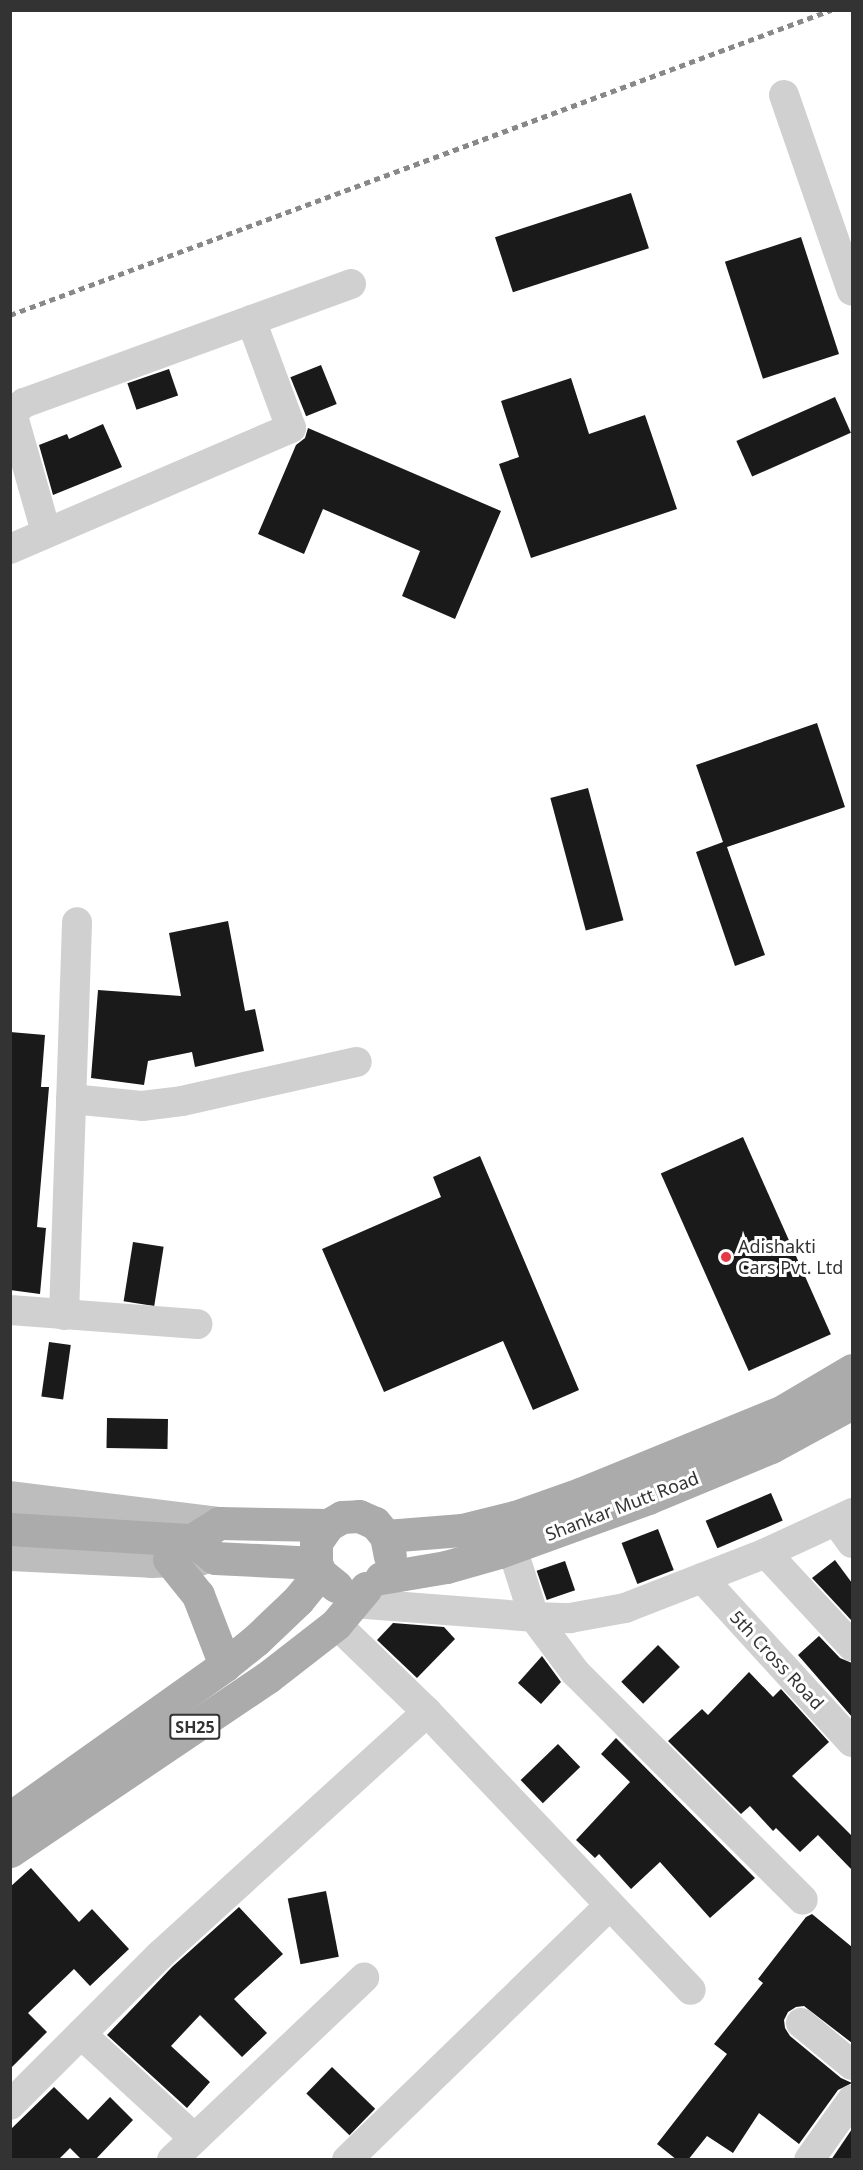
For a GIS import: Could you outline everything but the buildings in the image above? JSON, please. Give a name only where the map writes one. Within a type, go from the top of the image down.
[{"type":"main road","name":"Shankar Mutt Road","points":[[386,1536],[462,1530],[515,1517],[580,1494],[783,1412],[852,1370]]},
{"type":"main road","name":"Shankar Mutt Road","points":[[318,1568],[332,1585],[349,1591],[359,1598],[446,1567],[512,1548],[648,1498],[761,1451],[852,1404]]},
{"type":"main road","points":[[10,1497],[219,1523],[328,1525],[342,1516],[359,1516],[375,1523],[386,1536],[390,1557],[359,1598]]},
{"type":"main road","points":[[10,1554],[151,1561],[190,1549],[219,1523]]},
{"type":"main road","name":"SH25","points":[[10,1818],[225,1665],[256,1640],[298,1600],[318,1568],[316,1542],[328,1525]]},
{"type":"main road","points":[[10,1529],[190,1549],[318,1568]]},
{"type":"main road","points":[[190,1549],[198,1595],[225,1665]]},
{"type":"main road","name":"SH25","points":[[10,1851],[238,1698],[359,1598]]},
{"type":"street","points":[[784,94],[852,291]]},
{"type":"street","points":[[46,532],[14,420],[14,411],[24,404],[351,284]]},
{"type":"street","points":[[10,549],[291,428],[251,320]]},
{"type":"street","points":[[64,1315],[77,922]]},
{"type":"street","points":[[71,1099],[142,1106],[172,1102],[357,1062]]},
{"type":"street","points":[[10,1310],[197,1324]]},
{"type":"street","points":[[359,1598],[534,1617],[570,1618],[625,1608],[766,1553],[847,1526]]},
{"type":"street","points":[[512,1548],[534,1617],[589,1688],[803,1900]]},
{"type":"street","points":[[766,1553],[852,1646]]},
{"type":"street","name":"5th Cross Road","points":[[702,1578],[852,1742]]},
{"type":"street","points":[[359,1598],[427,1712],[691,1990]]},
{"type":"street","points":[[10,2104],[160,1955],[427,1712]]},
{"type":"street","points":[[347,2160],[610,1905]]},
{"type":"street","points":[[172,2160],[364,1978]]},
{"type":"street","points":[[801,2023],[852,2065]]},
{"type":"street","points":[[81,2034],[194,2138]]},
{"type":"street","points":[[809,2160],[852,2100]]},
{"type":"railway","points":[[10,315],[831,10]]},
{"type":"place","name":"Adishakti Cars Pvt. Ltd","points":[[726,1257]]}]
